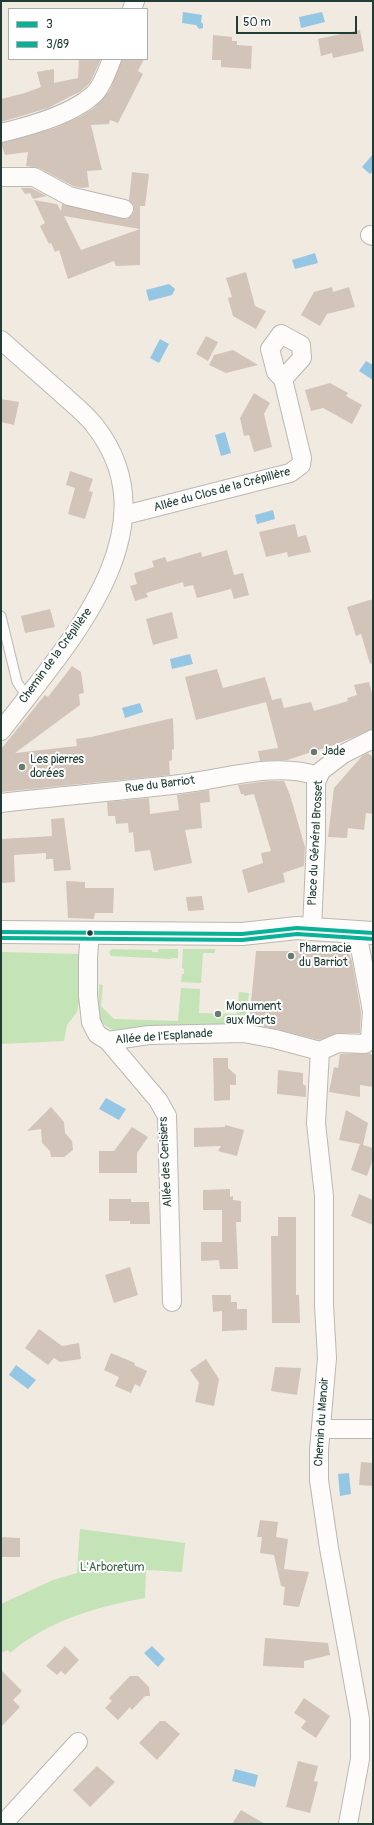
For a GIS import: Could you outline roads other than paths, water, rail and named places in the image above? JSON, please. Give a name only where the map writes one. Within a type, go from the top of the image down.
[{"type":"street","points":[[1,133],[45,119],[85,101],[97,90],[112,60]]},
{"type":"street","points":[[1,177],[34,177],[69,196],[124,209]]},
{"type":"street","name":"Chemin de la Crépillère","points":[[1,340],[95,426],[117,464],[123,490],[125,515],[121,537],[106,580],[94,604],[66,647],[1,731]]},
{"type":"street","name":"Allée du Clos de la Crépillère","points":[[125,515],[290,474],[301,465],[302,458],[283,379]]},
{"type":"street","name":"Place du Général Brosset","points":[[312,928],[316,840],[316,782],[321,771],[343,754],[373,739]]},
{"type":"street","name":"Rue du Barriot","points":[[1,803],[182,784],[264,771],[304,771],[318,776]]},
{"type":"street","points":[[1,932],[242,934],[312,928],[365,932],[372,1011],[370,1039],[365,1044],[338,1043],[320,1058]]},
{"type":"street","name":"Allée de l'Esplanade","points":[[90,932],[88,996],[91,1022],[97,1034],[108,1041],[150,1036],[244,1033],[275,1038],[320,1058]]},
{"type":"street","name":"Allée des Cerisiers","points":[[108,1041],[158,1100],[167,1116],[172,1302]]},
{"type":"street","name":"Chemin du Manoir","points":[[320,1058],[316,1123],[324,1196],[324,1305],[327,1358],[318,1450],[321,1496],[340,1611],[359,1707],[361,1734],[366,1762],[348,1824]]},
{"type":"street","points":[[321,1429],[373,1429]]},
{"type":"street","points":[[3,1824],[78,1742]]},
{"type":"lane","points":[[1,616],[17,682],[27,697]]},
{"type":"water","points":[[183,12],[202,15],[201,22],[203,24],[203,28],[199,29],[196,25],[182,23]]},
{"type":"water","points":[[322,12],[325,22],[301,28],[299,17]]},
{"type":"water","points":[[373,154],[373,171],[370,174],[362,167]]},
{"type":"water","points":[[315,253],[318,263],[295,269],[292,260]]},
{"type":"water","points":[[169,284],[175,289],[172,295],[149,301],[146,290]]},
{"type":"water","points":[[160,339],[169,344],[159,363],[150,358]]},
{"type":"water","points":[[366,361],[373,365],[373,380],[359,371]]},
{"type":"water","points":[[225,432],[231,453],[221,456],[215,435]]},
{"type":"water","points":[[273,510],[275,519],[257,524],[255,515]]},
{"type":"water","points":[[190,654],[193,664],[172,669],[170,659]]},
{"type":"water","points":[[140,703],[143,712],[125,718],[122,708]]},
{"type":"water","points":[[106,1098],[126,1109],[119,1120],[99,1109]]},
{"type":"water","points":[[16,1365],[36,1380],[28,1389],[9,1375]]},
{"type":"water","points":[[349,1473],[351,1494],[340,1496],[338,1474]]},
{"type":"water","points":[[152,1646],[165,1659],[158,1667],[144,1653]]},
{"type":"water","points":[[235,1769],[258,1775],[255,1787],[232,1781]]},
{"type":"place","name":"Jade","points":[[314,752]]},
{"type":"place","name":"Les pierres dorées","points":[[22,767]]},
{"type":"place","name":"Pharmacie du Barriot","points":[[291,956]]},
{"type":"place","name":"Monument aux Morts","points":[[218,1014]]},
{"type":"park label","name":"L'Arboretum","points":[[112,1568]]}]
